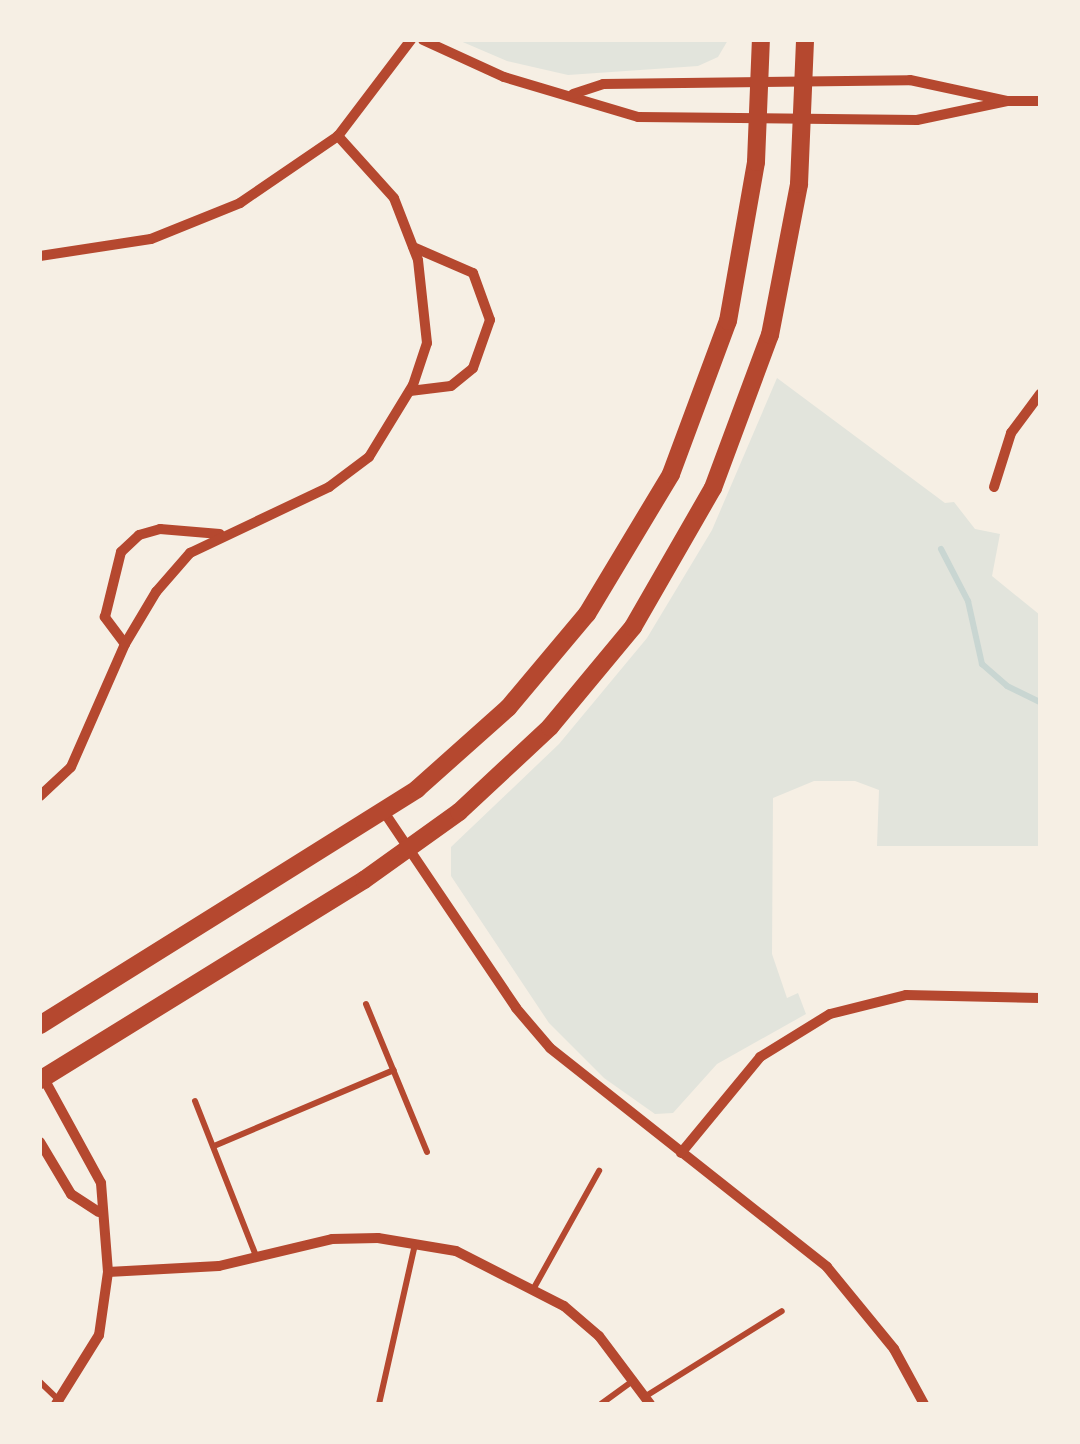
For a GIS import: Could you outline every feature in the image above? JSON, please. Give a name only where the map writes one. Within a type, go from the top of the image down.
[{"type":"main road","points":[[40,1025],[384,812],[479,736],[536,678],[587,614],[646,522],[688,438],[728,321],[746,241],[761,40]]},
{"type":"main road","points":[[41,1077],[409,848],[490,786],[577,698],[674,561],[729,452],[770,335],[789,254],[804,118],[804,40]]},
{"type":"street","points":[[40,256],[152,240],[240,203],[338,136],[412,40]]},
{"type":"street","points":[[423,40],[504,77],[572,94],[638,117],[918,120],[1007,100]]},
{"type":"street","points":[[572,94],[603,84],[910,80],[1007,100],[1040,101]]},
{"type":"street","points":[[40,796],[71,767],[93,729],[125,644],[156,592],[190,554],[222,534],[330,487],[369,458],[410,391],[426,342],[426,296],[413,247],[394,198],[338,136]]},
{"type":"street","points":[[410,391],[451,386],[473,368],[490,320],[473,273],[413,247]]},
{"type":"street","points":[[994,486],[1011,433],[1040,394]]},
{"type":"street","points":[[125,644],[104,617],[121,552],[139,535],[160,530],[222,534]]},
{"type":"street","points":[[384,812],[516,1008],[550,1048],[827,1267],[894,1349],[924,1404]]},
{"type":"street","points":[[681,1153],[760,1057],[830,1014],[906,995],[1040,998]]},
{"type":"street","points":[[41,1077],[101,1182],[99,1212],[108,1272],[98,1335],[58,1402]]},
{"type":"street","points":[[40,1142],[71,1194],[99,1212]]},
{"type":"street","points":[[108,1272],[184,1270],[332,1240],[416,1242],[494,1264],[536,1286],[599,1336],[648,1400]]},
{"type":"lane","points":[[366,1004],[428,1152]]},
{"type":"lane","points":[[214,1146],[394,1070]]},
{"type":"lane","points":[[195,1100],[256,1256]]},
{"type":"lane","points":[[536,1286],[599,1172]]},
{"type":"lane","points":[[379,1404],[416,1242]]},
{"type":"lane","points":[[648,1400],[782,1311]]},
{"type":"lane","points":[[601,1404],[636,1380]]},
{"type":"lane","points":[[40,1382],[58,1402]]},
{"type":"shaded area","points":[[458,40],[728,40],[718,57],[698,66],[568,75],[507,61]]},
{"type":"shaded area","points":[[777,378],[945,503],[954,502],[975,529],[1000,534],[992,576],[1040,615],[1040,846],[877,846],[879,790],[855,781],[814,781],[773,798],[772,954],[787,998],[798,993],[806,1014],[717,1064],[673,1113],[655,1114],[604,1078],[549,1023],[451,876],[451,847],[559,744],[647,638],[712,530]]},
{"type":"waterway","points":[[941,549],[968,601],[982,664],[1007,686],[1040,702]]}]
